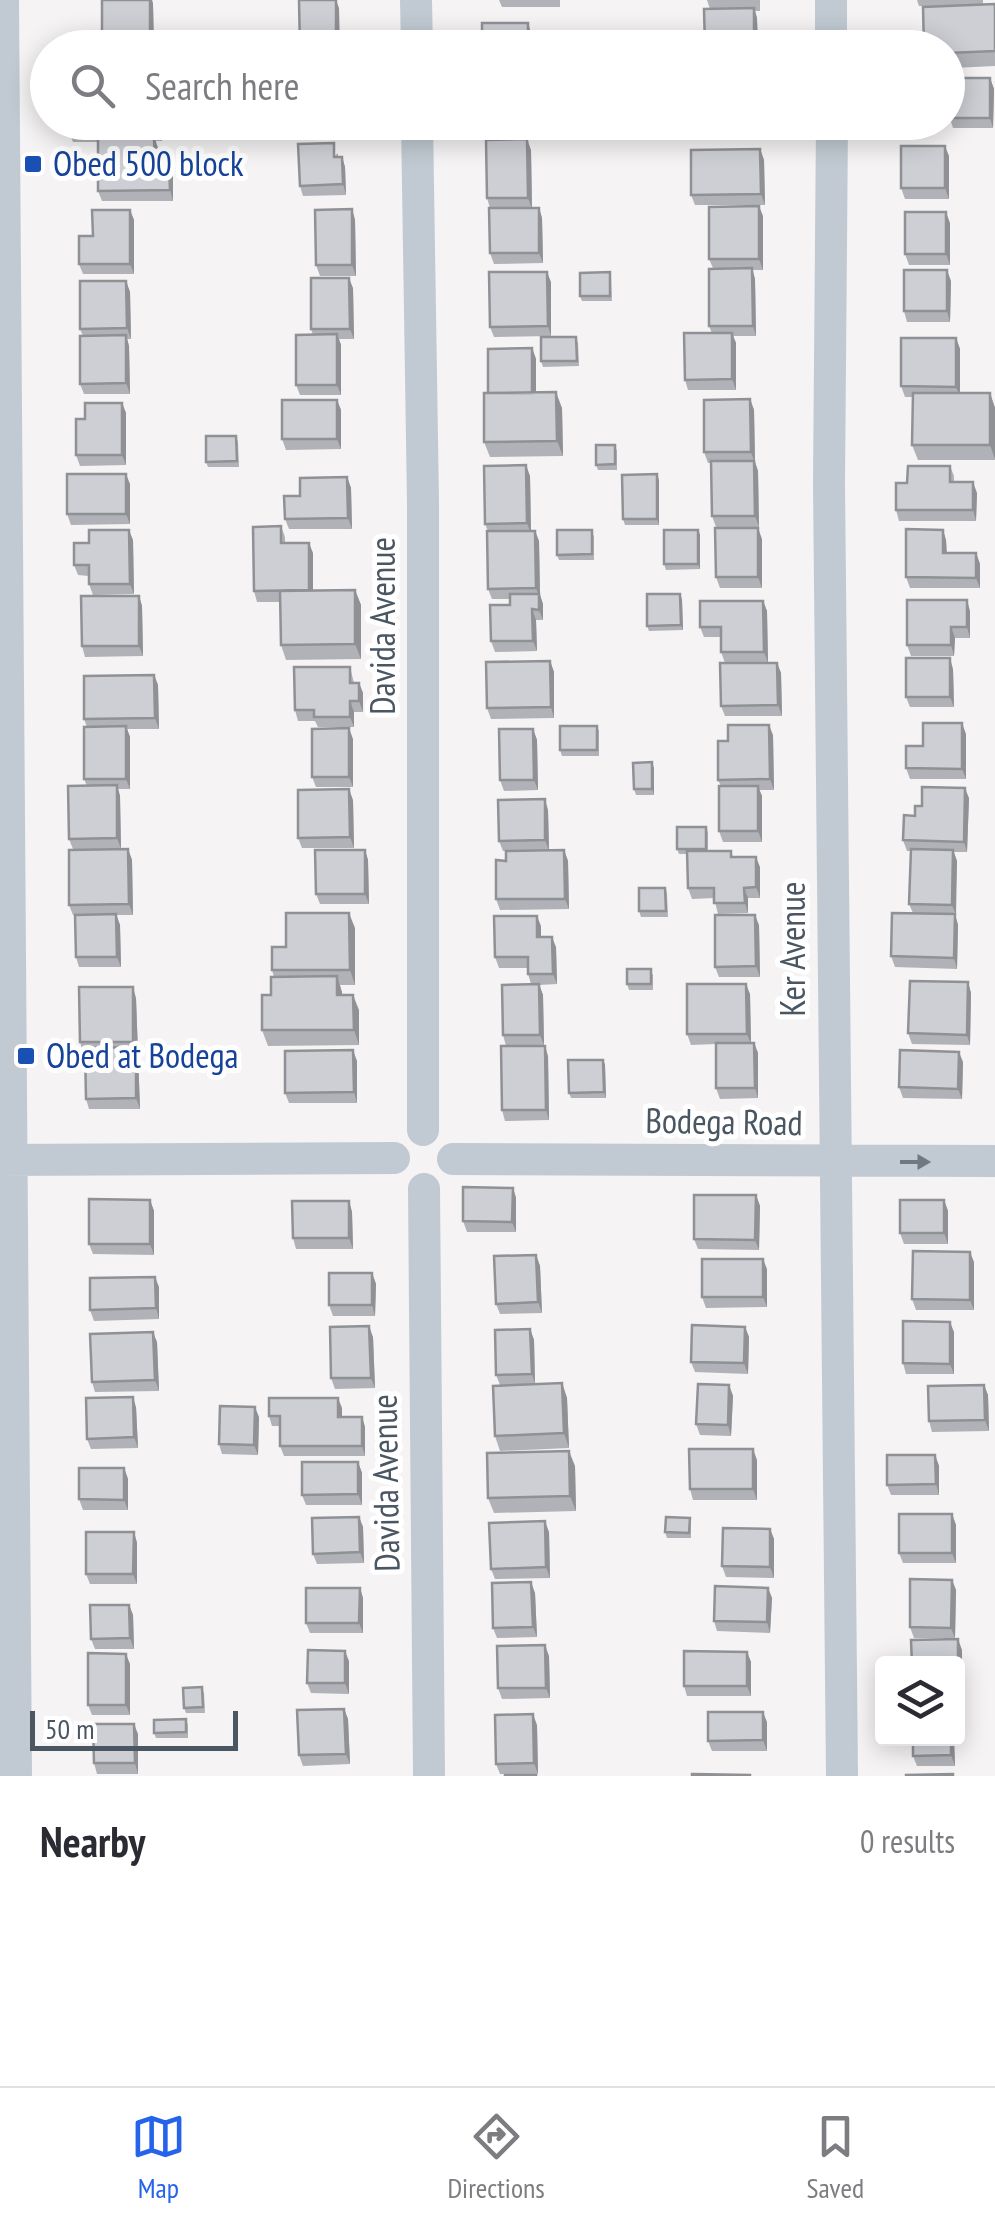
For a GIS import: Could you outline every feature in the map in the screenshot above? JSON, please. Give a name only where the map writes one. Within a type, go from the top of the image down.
[{"type":"street","points":[[3,0],[5,1160],[16,1776]]},
{"type":"street","points":[[416,0],[417,30]]},
{"type":"street","points":[[831,0],[832,30]]},
{"type":"street","name":"Davida Avenue","points":[[417,140],[423,502],[423,1130]]},
{"type":"street","name":"Ker Avenue","points":[[832,140],[834,1163],[842,1776]]},
{"type":"street","points":[[423,1130],[444,1138],[453,1158],[445,1180],[424,1189],[402,1180],[394,1158],[403,1138],[423,1130]]},
{"type":"street","points":[[5,1160],[394,1158]]},
{"type":"street","name":"Bodega Road","points":[[453,1158],[995,1161]]},
{"type":"street","name":"Davida Avenue","points":[[424,1189],[429,1776]]},
{"type":"building","points":[[102,0],[150,0],[150,30],[102,30]]},
{"type":"building","points":[[299,0],[336,0],[336,30],[300,30]]},
{"type":"building","points":[[995,4],[995,51],[965,52],[965,30],[924,30],[923,7]]},
{"type":"building","points":[[754,8],[754,30],[705,30],[704,9]]},
{"type":"building","points":[[482,23],[528,23],[528,30],[482,30]]},
{"type":"building","points":[[965,78],[990,78],[990,118],[965,118]]},
{"type":"building","points":[[98,140],[154,140],[155,165],[169,165],[170,190],[98,191]]},
{"type":"building","points":[[486,140],[527,140],[528,198],[487,198]]},
{"type":"building","points":[[334,143],[334,157],[342,157],[343,184],[300,186],[298,144]]},
{"type":"building","points":[[901,146],[945,146],[945,188],[901,188]]},
{"type":"building","points":[[760,149],[761,194],[691,195],[691,150]]},
{"type":"building","points":[[759,206],[759,259],[709,259],[709,207]]},
{"type":"building","points":[[489,208],[539,208],[539,253],[490,253]]},
{"type":"building","points":[[352,209],[352,265],[316,265],[315,210]]},
{"type":"building","points":[[92,210],[130,210],[130,264],[79,264],[79,236],[93,236]]},
{"type":"building","points":[[905,212],[946,212],[946,254],[905,254]]},
{"type":"building","points":[[752,268],[753,326],[709,326],[709,269]]},
{"type":"building","points":[[904,270],[947,270],[947,311],[904,311]]},
{"type":"building","points":[[489,272],[547,272],[548,326],[490,327]]},
{"type":"building","points":[[610,272],[610,296],[580,296],[580,273]]},
{"type":"building","points":[[311,278],[349,278],[350,329],[311,329]]},
{"type":"building","points":[[80,281],[126,281],[127,328],[80,329]]},
{"type":"building","points":[[684,333],[732,333],[732,379],[685,380]]},
{"type":"building","points":[[337,334],[337,385],[296,385],[296,335]]},
{"type":"building","points":[[126,335],[126,383],[80,384],[80,336]]},
{"type":"building","points":[[541,337],[576,337],[577,361],[541,361]]},
{"type":"building","points":[[901,338],[956,338],[956,387],[901,386]]},
{"type":"building","points":[[532,348],[532,393],[488,393],[488,349]]},
{"type":"building","points":[[556,392],[557,441],[484,442],[484,393]]},
{"type":"building","points":[[913,393],[990,393],[990,445],[912,445]]},
{"type":"building","points":[[750,399],[751,452],[704,452],[704,400]]},
{"type":"building","points":[[282,400],[337,400],[337,439],[282,439]]},
{"type":"building","points":[[85,403],[122,403],[122,455],[76,455],[76,419],[85,419]]},
{"type":"building","points":[[206,436],[236,436],[237,461],[206,462]]},
{"type":"building","points":[[596,445],[615,445],[615,464],[596,465]]},
{"type":"building","points":[[711,461],[754,461],[755,516],[712,516]]},
{"type":"building","points":[[526,465],[527,523],[485,524],[484,466]]},
{"type":"building","points":[[908,466],[950,466],[950,482],[973,482],[973,510],[896,510],[896,483],[907,483]]},
{"type":"building","points":[[67,474],[126,474],[126,514],[67,514]]},
{"type":"building","points":[[657,474],[657,519],[623,519],[622,475]]},
{"type":"building","points":[[347,477],[348,518],[285,519],[284,496],[300,496],[300,478]]},
{"type":"building","points":[[281,526],[281,543],[309,543],[309,590],[254,591],[253,527]]},
{"type":"building","points":[[715,528],[758,528],[758,577],[716,577]]},
{"type":"building","points":[[906,529],[943,530],[943,553],[976,553],[976,578],[906,577]]},
{"type":"building","points":[[89,530],[129,530],[130,584],[89,584],[89,565],[74,565],[74,543],[89,543]]},
{"type":"building","points":[[557,530],[592,530],[592,554],[557,555]]},
{"type":"building","points":[[664,530],[698,530],[698,564],[664,564]]},
{"type":"building","points":[[487,531],[535,531],[536,588],[488,589]]},
{"type":"building","points":[[355,590],[355,644],[281,645],[280,591]]},
{"type":"building","points":[[510,594],[539,594],[539,610],[532,609],[533,641],[491,641],[490,605],[510,605]]},
{"type":"building","points":[[647,594],[680,594],[681,625],[647,626]]},
{"type":"building","points":[[81,596],[139,596],[139,646],[82,646]]},
{"type":"building","points":[[907,600],[967,600],[967,627],[951,627],[951,645],[907,645]]},
{"type":"building","points":[[700,601],[763,601],[764,652],[721,652],[721,627],[700,627]]},
{"type":"building","points":[[906,658],[950,658],[950,697],[906,697]]},
{"type":"building","points":[[550,661],[551,707],[487,708],[486,662]]},
{"type":"building","points":[[720,663],[777,663],[778,705],[721,706]]},
{"type":"building","points":[[294,667],[350,667],[350,683],[359,683],[359,701],[350,701],[350,717],[314,717],[314,710],[295,710]]},
{"type":"building","points":[[154,675],[155,718],[84,719],[84,676]]},
{"type":"building","points":[[923,723],[962,723],[962,769],[906,768],[906,746],[923,746]]},
{"type":"building","points":[[728,725],[769,725],[770,779],[718,780],[718,741],[728,741]]},
{"type":"building","points":[[126,726],[126,779],[84,779],[84,727]]},
{"type":"building","points":[[560,726],[597,726],[597,750],[560,750]]},
{"type":"building","points":[[349,728],[349,777],[312,777],[312,729]]},
{"type":"building","points":[[499,729],[533,729],[534,780],[500,780]]},
{"type":"building","points":[[652,762],[652,789],[634,789],[633,763]]},
{"type":"building","points":[[117,785],[117,838],[69,839],[68,786]]},
{"type":"building","points":[[719,786],[758,786],[758,831],[719,831]]},
{"type":"building","points":[[922,787],[965,788],[964,842],[903,840],[904,815],[915,816],[915,806],[922,806]]},
{"type":"building","points":[[349,789],[350,837],[298,838],[298,790]]},
{"type":"building","points":[[545,799],[545,840],[499,841],[498,800]]},
{"type":"building","points":[[677,827],[706,827],[706,849],[677,849]]},
{"type":"building","points":[[128,849],[129,904],[69,905],[69,850]]},
{"type":"building","points":[[911,849],[953,850],[952,905],[909,904]]},
{"type":"building","points":[[315,850],[365,850],[365,894],[316,894]]},
{"type":"building","points":[[564,850],[565,899],[496,899],[496,860],[506,861],[506,851]]},
{"type":"building","points":[[687,851],[731,851],[731,857],[756,857],[756,887],[744,888],[745,903],[714,903],[714,888],[688,888]]},
{"type":"building","points":[[639,888],[665,888],[666,911],[639,911]]},
{"type":"building","points":[[286,913],[349,913],[350,970],[272,970],[272,947],[286,947]]},
{"type":"building","points":[[892,913],[955,914],[954,958],[891,956]]},
{"type":"building","points":[[116,914],[117,957],[76,957],[75,915]]},
{"type":"building","points":[[715,915],[755,915],[756,966],[715,967]]},
{"type":"building","points":[[494,916],[537,916],[537,937],[552,937],[553,974],[528,974],[528,957],[495,957]]},
{"type":"building","points":[[627,969],[651,969],[651,984],[627,984]]},
{"type":"building","points":[[337,976],[337,995],[353,995],[354,1030],[262,1030],[262,995],[271,995],[271,977]]},
{"type":"building","points":[[910,981],[968,982],[967,1035],[908,1033]]},
{"type":"building","points":[[539,984],[540,1035],[503,1035],[502,985]]},
{"type":"building","points":[[687,984],[746,984],[747,1034],[687,1034]]},
{"type":"building","points":[[79,987],[133,987],[133,1042],[80,1042]]},
{"type":"building","points":[[716,1043],[754,1043],[755,1088],[716,1088]]},
{"type":"building","points":[[501,1046],[545,1046],[546,1110],[502,1110]]},
{"type":"building","points":[[136,1047],[136,1098],[86,1099],[85,1048]]},
{"type":"building","points":[[353,1050],[354,1092],[285,1093],[285,1051]]},
{"type":"building","points":[[900,1050],[959,1052],[958,1089],[899,1087]]},
{"type":"building","points":[[568,1060],[603,1060],[604,1092],[569,1093]]},
{"type":"building","points":[[463,1187],[513,1188],[512,1222],[463,1221]]},
{"type":"building","points":[[694,1195],[756,1195],[755,1240],[694,1239]]},
{"type":"building","points":[[89,1199],[150,1200],[150,1244],[89,1244]]},
{"type":"building","points":[[900,1200],[944,1200],[944,1233],[900,1233]]},
{"type":"building","points":[[292,1201],[349,1201],[349,1238],[293,1238]]},
{"type":"building","points":[[913,1251],[970,1252],[970,1300],[912,1299]]},
{"type":"building","points":[[536,1255],[538,1302],[496,1304],[494,1256]]},
{"type":"building","points":[[702,1259],[763,1259],[763,1297],[702,1297]]},
{"type":"building","points":[[329,1273],[372,1273],[372,1305],[329,1305]]},
{"type":"building","points":[[155,1277],[156,1308],[90,1310],[90,1278]]},
{"type":"building","points":[[903,1321],[950,1322],[950,1364],[903,1363]]},
{"type":"building","points":[[692,1325],[745,1327],[744,1363],[691,1362]]},
{"type":"building","points":[[369,1326],[371,1378],[331,1378],[330,1327]]},
{"type":"building","points":[[530,1329],[532,1374],[496,1375],[495,1330]]},
{"type":"building","points":[[153,1332],[155,1380],[92,1382],[90,1334]]},
{"type":"building","points":[[562,1383],[564,1433],[495,1436],[493,1386]]},
{"type":"building","points":[[698,1384],[729,1385],[728,1425],[696,1424]]},
{"type":"building","points":[[984,1385],[985,1420],[929,1421],[928,1386]]},
{"type":"building","points":[[133,1397],[134,1437],[87,1439],[86,1398]]},
{"type":"building","points":[[269,1398],[338,1398],[338,1417],[362,1417],[362,1446],[280,1446],[280,1416],[269,1416]]},
{"type":"building","points":[[220,1406],[255,1407],[254,1445],[219,1444]]},
{"type":"building","points":[[689,1449],[753,1449],[753,1489],[690,1489]]},
{"type":"building","points":[[569,1451],[570,1496],[488,1498],[487,1453]]},
{"type":"building","points":[[887,1455],[935,1455],[936,1484],[887,1485]]},
{"type":"building","points":[[302,1462],[358,1462],[358,1494],[302,1495]]},
{"type":"building","points":[[79,1468],[124,1468],[124,1500],[79,1499]]},
{"type":"building","points":[[899,1514],[952,1514],[952,1553],[899,1553]]},
{"type":"building","points":[[359,1517],[360,1552],[313,1554],[312,1518]]},
{"type":"building","points":[[666,1517],[690,1518],[689,1533],[665,1532]]},
{"type":"building","points":[[545,1521],[546,1567],[491,1569],[489,1523]]},
{"type":"building","points":[[723,1528],[770,1529],[770,1567],[722,1566]]},
{"type":"building","points":[[86,1532],[134,1532],[133,1574],[86,1574]]},
{"type":"building","points":[[910,1579],[952,1580],[951,1628],[910,1627]]},
{"type":"building","points":[[531,1582],[533,1627],[493,1628],[492,1583]]},
{"type":"building","points":[[715,1586],[768,1588],[767,1622],[714,1621]]},
{"type":"building","points":[[306,1588],[360,1588],[359,1623],[306,1623]]},
{"type":"building","points":[[90,1605],[129,1605],[130,1638],[91,1639]]},
{"type":"building","points":[[958,1639],[958,1656],[912,1656],[911,1640]]},
{"type":"building","points":[[545,1645],[546,1688],[498,1688],[497,1646]]},
{"type":"building","points":[[308,1650],[345,1651],[345,1683],[307,1683]]},
{"type":"building","points":[[684,1651],[747,1652],[747,1686],[684,1686]]},
{"type":"building","points":[[88,1653],[126,1654],[126,1705],[88,1705]]},
{"type":"building","points":[[202,1687],[203,1707],[184,1708],[183,1688]]},
{"type":"building","points":[[344,1709],[346,1754],[299,1755],[297,1710]]},
{"type":"building","points":[[708,1712],[763,1712],[763,1740],[708,1741]]},
{"type":"building","points":[[533,1714],[534,1763],[496,1764],[495,1715]]},
{"type":"building","points":[[186,1719],[186,1732],[154,1733],[154,1720]]},
{"type":"building","points":[[93,1724],[134,1724],[135,1763],[94,1763]]},
{"type":"building","points":[[913,1746],[951,1746],[951,1755],[913,1756]]},
{"type":"building","points":[[750,1775],[750,1776],[692,1776]]},
{"type":"building","points":[[906,1775],[953,1776],[906,1776]]},
{"type":"place","name":"Obed 500 block","points":[[33,164]]},
{"type":"place","name":"Obed at Bodega","points":[[26,1056]]}]
